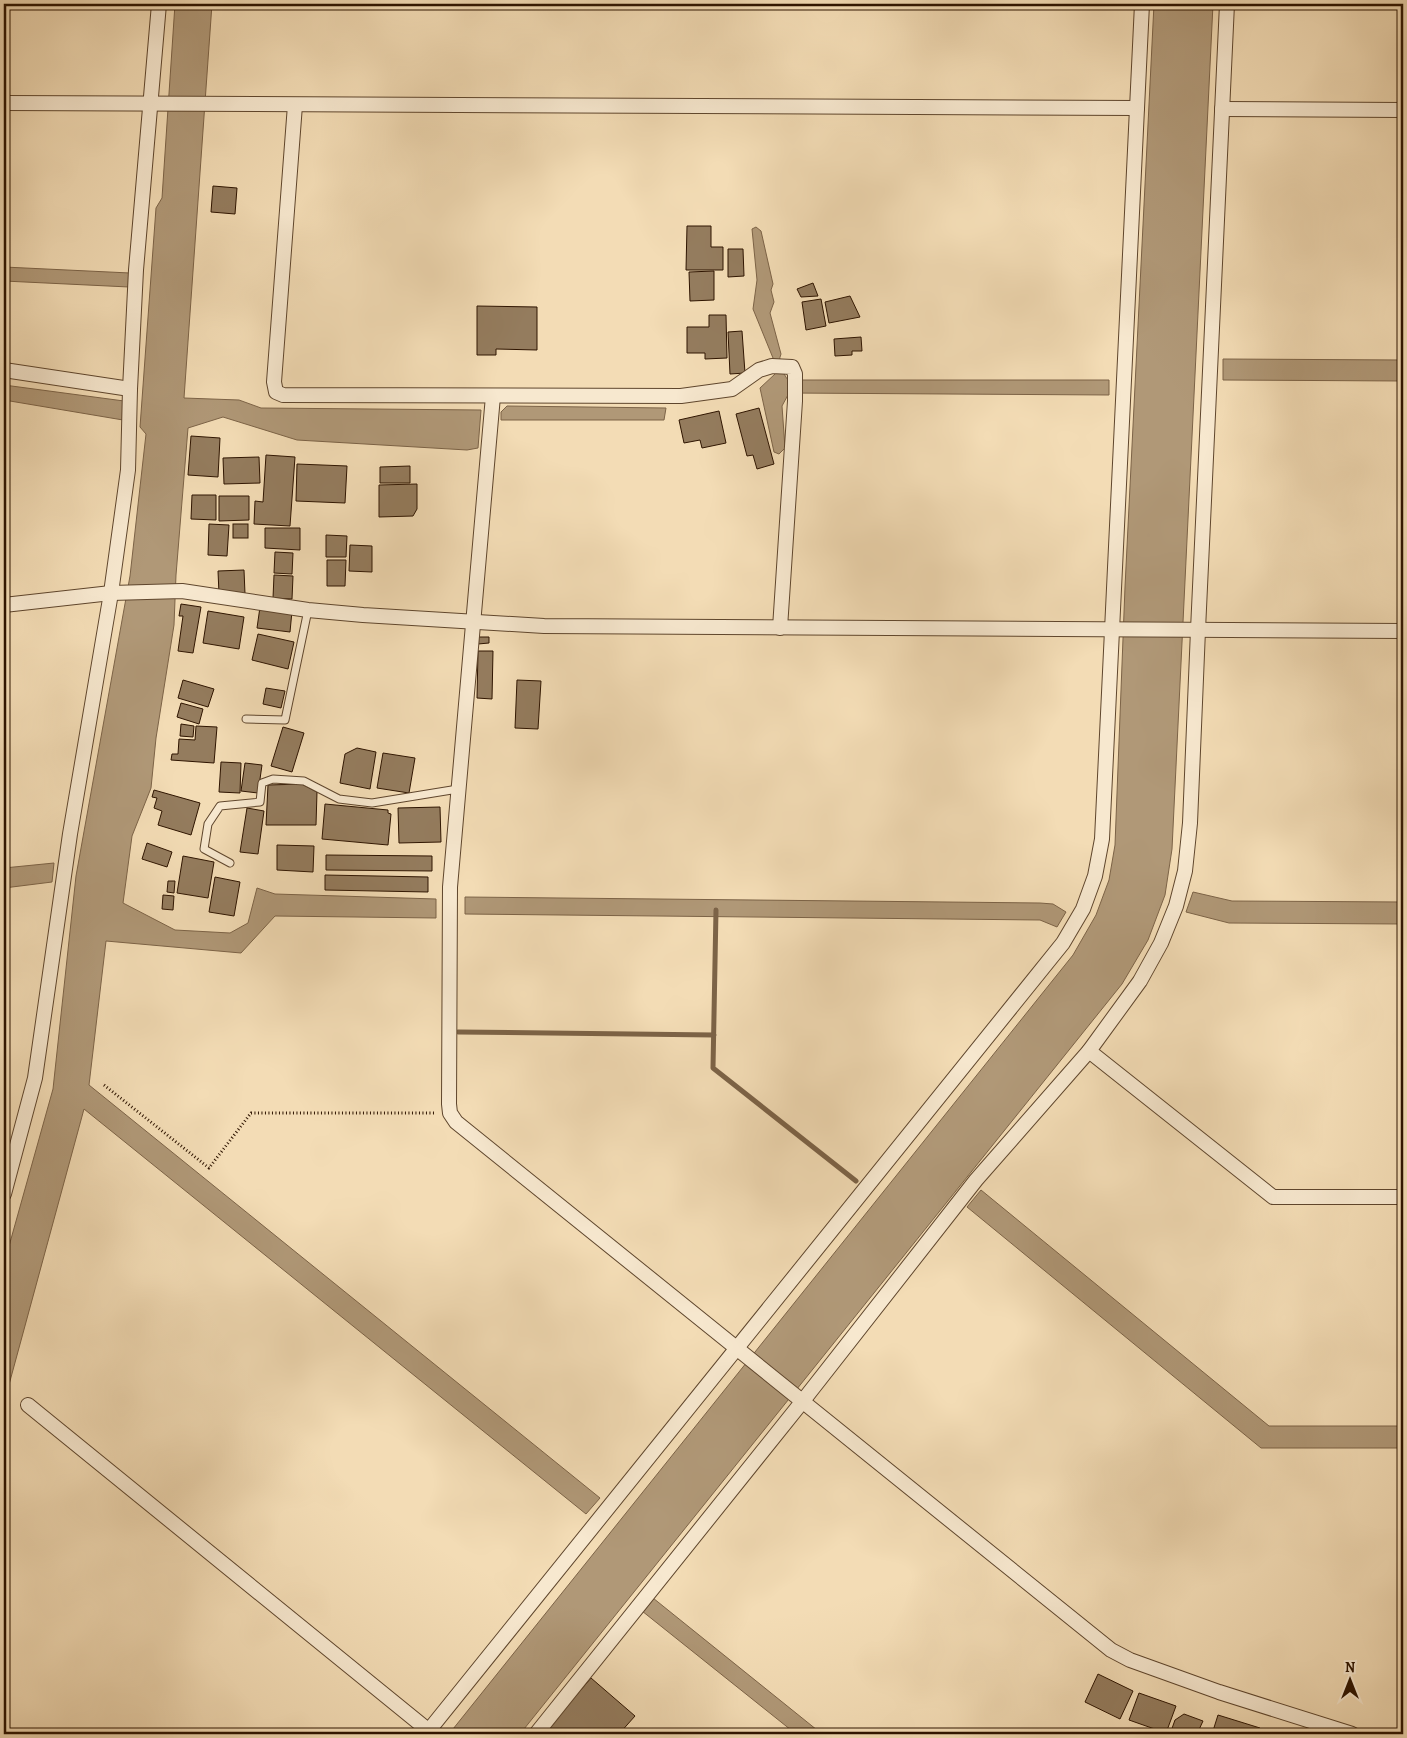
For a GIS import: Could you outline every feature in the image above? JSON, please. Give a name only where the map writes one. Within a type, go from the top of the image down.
[{"type":"street","points":[[4,1194],[35,1078],[70,834],[116,593],[128,470],[136,270],[157,104],[159,4]]},
{"type":"street","points":[[28,1405],[427,1732],[739,1351],[1063,943],[1083,909],[1095,876],[1102,839],[1116,630],[1142,4]]},
{"type":"street","points":[[536,1734],[799,1400],[976,1180],[1089,1051],[1140,981],[1161,943],[1176,906],[1185,871],[1190,823],[1191,630],[1227,4]]},
{"type":"street","points":[[4,103],[1137,108]]},
{"type":"street","points":[[295,105],[274,382],[276,392],[283,395],[681,396],[732,389],[759,370],[783,369],[794,401],[780,628]]},
{"type":"street","points":[[1222,109],[1403,110]]},
{"type":"street","points":[[4,370],[130,389]]},
{"type":"street","points":[[493,396],[462,768],[458,790],[450,887],[450,1113],[456,1122],[1111,1650],[1130,1660],[1219,1692],[1352,1734]]},
{"type":"street","points":[[4,605],[116,593],[182,591],[308,610],[544,626],[1403,631]]},
{"type":"street","points":[[1089,1051],[1273,1196],[1403,1197]]},
{"type":"lane","points":[[246,718],[285,720],[308,610]]},
{"type":"lane","points":[[230,863],[204,849],[208,824],[220,806],[260,802],[262,783],[273,779],[304,781],[339,799],[372,803],[458,790]]},
{"type":"path","points":[[104,1085],[209,1168],[251,1113],[450,1113]]},
{"type":"shaded area","points":[[175,4],[212,4],[184,398],[239,400],[261,408],[481,410],[478,448],[467,450],[297,440],[223,417],[188,428],[176,575],[174,625],[156,738],[151,788],[132,836],[123,903],[175,930],[230,933],[248,923],[257,888],[275,894],[436,899],[436,918],[275,916],[241,953],[106,941],[89,1085],[600,1498],[586,1514],[84,1109],[4,1403],[4,1264],[53,1089],[76,876],[130,576],[146,434],[140,427],[156,208],[162,198]]},
{"type":"shaded area","points":[[1154,4],[1213,4],[1172,849],[1165,895],[1148,940],[1122,984],[520,1734],[449,1734],[1073,955],[1096,915],[1109,880],[1115,845],[1125,587]]},
{"type":"shaded area","points":[[756,227],[761,231],[773,284],[771,290],[774,302],[770,313],[781,354],[780,364],[788,380],[1109,380],[1109,395],[789,393],[782,406],[785,448],[779,454],[774,452],[760,388],[775,374],[773,358],[753,309],[757,280],[752,229]]},
{"type":"shaded area","points":[[4,267],[130,273],[129,287],[4,281]]},
{"type":"shaded area","points":[[1223,359],[1403,360],[1403,381],[1223,380]]},
{"type":"shaded area","points":[[4,385],[124,401],[123,420],[4,400]]},
{"type":"shaded area","points":[[507,406],[666,408],[664,420],[501,420],[501,412]]},
{"type":"shaded area","points":[[54,863],[52,882],[4,888],[4,868]]},
{"type":"shaded area","points":[[1193,892],[1232,901],[1403,902],[1403,924],[1229,923],[1186,912]]},
{"type":"shaded area","points":[[465,897],[1040,903],[1053,904],[1066,912],[1057,927],[1040,920],[465,914]]},
{"type":"shaded area","points":[[981,1190],[1269,1426],[1403,1426],[1403,1448],[1261,1448],[967,1207]]},
{"type":"shaded area","points":[[653,1598],[822,1734],[796,1734],[642,1611]]},
{"type":"building","points":[[213,186],[237,188],[235,214],[211,212]]},
{"type":"building","points":[[687,226],[711,226],[711,247],[723,247],[723,270],[686,270]]},
{"type":"building","points":[[728,249],[743,249],[744,276],[728,277]]},
{"type":"building","points":[[714,271],[714,300],[690,301],[689,272]]},
{"type":"building","points":[[813,283],[818,296],[801,297],[797,289]]},
{"type":"building","points":[[850,296],[860,317],[829,323],[825,302]]},
{"type":"building","points":[[821,299],[826,326],[806,330],[802,302]]},
{"type":"building","points":[[477,306],[537,307],[537,350],[496,349],[496,355],[477,355]]},
{"type":"building","points":[[709,315],[726,315],[727,358],[705,359],[705,353],[687,353],[687,327],[709,327]]},
{"type":"building","points":[[742,331],[745,373],[730,374],[728,332]]},
{"type":"building","points":[[861,337],[862,351],[852,351],[852,355],[835,356],[834,339]]},
{"type":"building","points":[[759,408],[774,464],[757,469],[753,455],[747,456],[736,414]]},
{"type":"building","points":[[719,411],[726,443],[702,448],[700,440],[684,443],[679,420]]},
{"type":"building","points":[[191,436],[220,438],[218,477],[188,475]]},
{"type":"building","points":[[266,455],[295,457],[290,526],[254,524],[255,501],[263,502]]},
{"type":"building","points":[[259,457],[260,483],[224,484],[223,458]]},
{"type":"building","points":[[297,464],[347,466],[345,503],[296,501]]},
{"type":"building","points":[[410,466],[410,483],[380,483],[380,467]]},
{"type":"building","points":[[417,484],[417,509],[413,516],[379,517],[379,485]]},
{"type":"building","points":[[192,495],[216,495],[216,520],[191,519]]},
{"type":"building","points":[[219,496],[249,496],[249,520],[219,521]]},
{"type":"building","points":[[209,524],[229,525],[227,556],[208,555]]},
{"type":"building","points":[[233,524],[248,524],[248,538],[233,538]]},
{"type":"building","points":[[265,528],[300,528],[300,550],[265,548]]},
{"type":"building","points":[[326,535],[347,536],[346,557],[326,557]]},
{"type":"building","points":[[350,545],[372,546],[372,572],[349,571]]},
{"type":"building","points":[[275,552],[293,553],[292,574],[274,573]]},
{"type":"building","points":[[327,560],[346,560],[345,586],[327,586]]},
{"type":"building","points":[[244,570],[245,594],[219,594],[218,571]]},
{"type":"building","points":[[274,575],[293,576],[292,599],[273,598]]},
{"type":"building","points":[[181,604],[201,607],[193,653],[178,651],[183,616],[179,616]]},
{"type":"building","points":[[260,607],[292,611],[290,632],[257,628]]},
{"type":"building","points":[[208,611],[244,617],[239,649],[203,643]]},
{"type":"building","points":[[258,634],[294,642],[288,669],[252,660]]},
{"type":"building","points":[[478,637],[489,637],[489,643],[478,644]]},
{"type":"building","points":[[478,651],[493,651],[492,699],[477,698]]},
{"type":"building","points":[[183,680],[214,689],[208,707],[178,698]]},
{"type":"building","points":[[517,680],[541,681],[538,729],[515,728]]},
{"type":"building","points":[[266,688],[285,691],[281,708],[263,704]]},
{"type":"building","points":[[181,703],[203,709],[199,724],[177,717]]},
{"type":"building","points":[[181,724],[194,726],[193,737],[180,736]]},
{"type":"building","points":[[196,726],[217,727],[214,763],[171,760],[172,754],[178,754],[179,739],[195,740]]},
{"type":"building","points":[[283,727],[304,733],[292,772],[271,766]]},
{"type":"building","points":[[357,748],[376,752],[370,789],[340,783],[345,754]]},
{"type":"building","points":[[383,753],[415,758],[409,793],[377,788]]},
{"type":"building","points":[[221,762],[241,763],[240,793],[219,792]]},
{"type":"building","points":[[245,763],[262,765],[258,793],[241,791]]},
{"type":"building","points":[[302,784],[317,792],[316,825],[266,825],[268,785]]},
{"type":"building","points":[[154,790],[200,803],[191,835],[158,825],[162,811],[154,808],[157,798],[152,797]]},
{"type":"building","points":[[325,804],[388,810],[388,813],[391,814],[388,845],[322,839]]},
{"type":"building","points":[[440,807],[441,842],[399,843],[398,808]]},
{"type":"building","points":[[247,808],[264,811],[258,854],[240,852]]},
{"type":"building","points":[[147,843],[172,852],[167,867],[142,859]]},
{"type":"building","points":[[277,845],[314,846],[313,872],[277,870]]},
{"type":"building","points":[[326,855],[432,856],[432,871],[326,870]]},
{"type":"building","points":[[183,856],[214,862],[208,898],[177,893]]},
{"type":"building","points":[[325,875],[428,877],[428,892],[325,890]]},
{"type":"building","points":[[215,877],[240,882],[234,916],[209,912]]},
{"type":"building","points":[[168,881],[175,881],[174,893],[167,892]]},
{"type":"building","points":[[163,895],[174,896],[173,910],[162,909]]},
{"type":"building","points":[[1098,1674],[1133,1691],[1120,1719],[1085,1702]]},
{"type":"building","points":[[591,1678],[635,1716],[619,1734],[543,1734]]},
{"type":"building","points":[[1139,1693],[1176,1706],[1166,1733],[1129,1720]]},
{"type":"building","points":[[1184,1714],[1203,1721],[1197,1734],[1170,1734],[1175,1720]]},
{"type":"building","points":[[1218,1715],[1260,1728],[1258,1734],[1212,1734]]},
{"type":"waterway","points":[[716,910],[713,1068],[856,1181]]},
{"type":"waterway","points":[[458,1032],[714,1035]]}]
